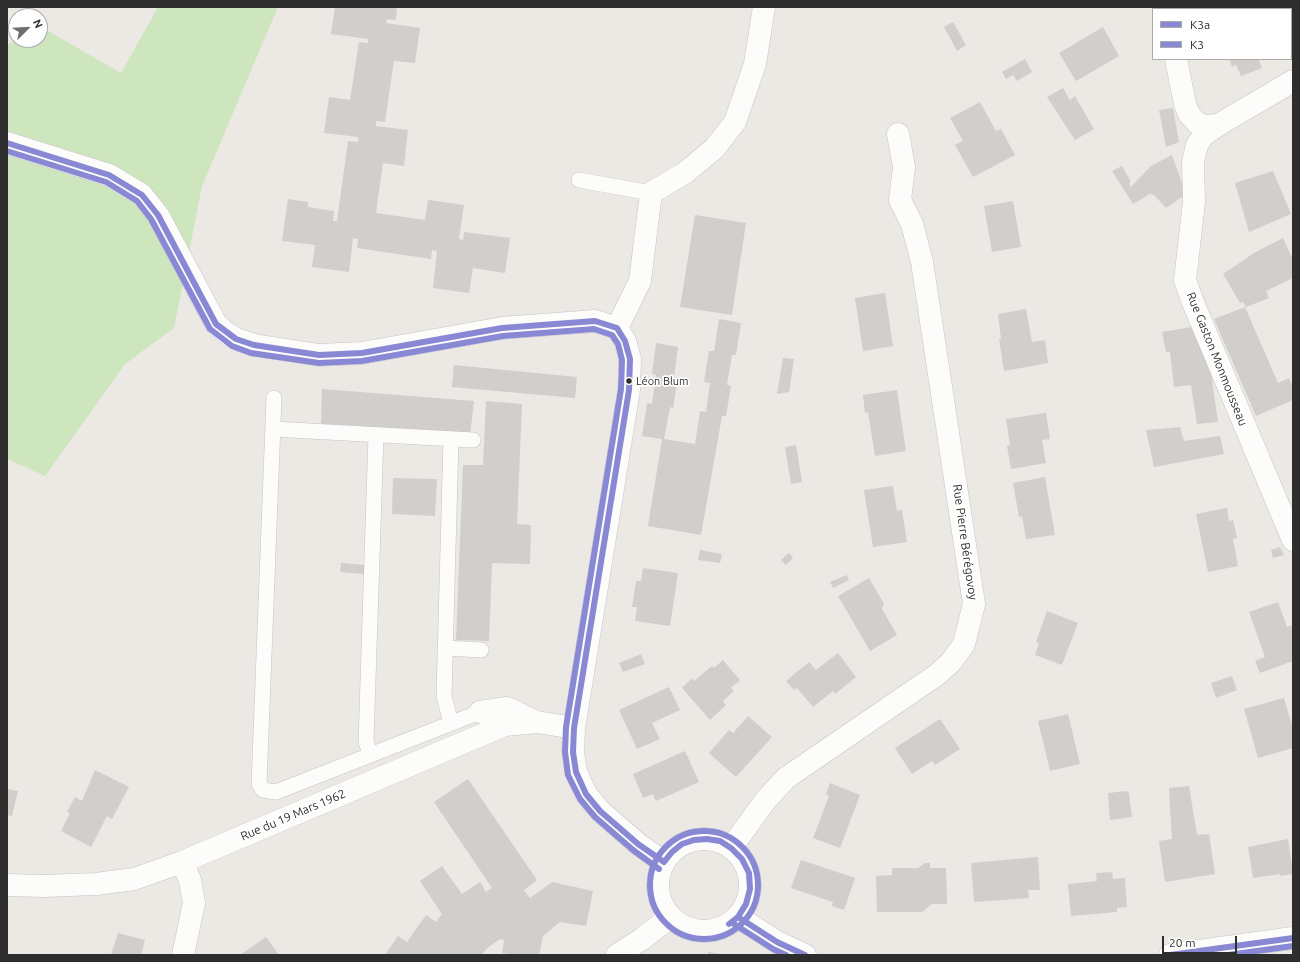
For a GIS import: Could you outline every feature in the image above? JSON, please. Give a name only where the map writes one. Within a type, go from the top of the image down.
[{"type":"street","points":[[617,328],[640,281],[651,194],[686,172],[714,149],[735,122],[754,64],[764,7]]},
{"type":"street","points":[[1176,60],[1185,104],[1189,114],[1197,122],[1205,126],[1218,125]]},
{"type":"street","name":"Rue Gaston Monmousseau","points":[[1293,82],[1218,125],[1203,136],[1197,145],[1193,162],[1194,202],[1186,280],[1192,300],[1293,540]]},
{"type":"street","name":"Rue Pierre Bérégovoy","points":[[731,848],[765,801],[786,778],[938,674],[951,662],[964,644],[974,604],[922,262],[912,224],[900,200],[904,167],[898,134]]},
{"type":"street","points":[[7,143],[110,175],[142,195],[158,215],[216,324],[236,339],[254,345],[326,355],[362,353],[502,328],[594,321],[617,328],[625,341],[630,359],[629,390],[574,728],[573,752],[576,772],[586,794],[600,811],[619,829],[664,862]]},
{"type":"street","points":[[480,712],[507,708],[537,722]]},
{"type":"street","name":"Rue du 19 Mars 1962","points":[[7,885],[44,886],[134,879],[182,862],[505,725],[537,722],[574,728]]},
{"type":"street","points":[[708,839],[720,841],[731,848],[742,859],[749,873],[750,889],[746,904],[738,917],[720,929],[709,931],[688,929],[670,916],[663,907],[658,884],[664,862],[672,852],[682,844],[694,840],[708,839]]},
{"type":"street","points":[[182,862],[190,880],[194,903],[183,955]]},
{"type":"street","points":[[617,955],[642,939],[670,916]]},
{"type":"street","points":[[738,917],[778,942],[805,955]]},
{"type":"street","points":[[1170,955],[1293,938]]},
{"type":"lane","points":[[579,180],[651,194]]},
{"type":"lane","points":[[274,398],[259,784],[263,790],[276,792],[480,712]]},
{"type":"lane","points":[[273,429],[473,440]]},
{"type":"lane","points":[[371,755],[366,742],[376,435]]},
{"type":"lane","points":[[451,439],[444,696],[451,723]]},
{"type":"lane","points":[[445,648],[481,650]]},
{"type":"green space","points":[[158,7],[278,7],[202,186],[174,328],[125,364],[45,476],[7,459],[7,45],[8,48],[48,48],[48,31],[121,73]]},
{"type":"building","points":[[335,7],[397,7],[396,20],[387,19],[386,23],[420,28],[415,63],[394,61],[385,122],[376,121],[376,126],[408,130],[404,166],[383,163],[376,213],[425,220],[428,200],[464,205],[459,239],[463,240],[464,232],[510,238],[505,273],[473,268],[469,293],[433,288],[437,251],[432,250],[431,259],[357,248],[358,239],[353,238],[349,272],[312,267],[315,245],[282,241],[288,199],[308,202],[308,207],[334,211],[333,221],[337,221],[348,141],[358,142],[358,137],[324,133],[329,97],[350,100],[359,42],[368,43],[368,39],[331,34]]},
{"type":"building","points":[[1209,7],[1246,8],[1210,8]]},
{"type":"building","points":[[953,22],[966,45],[957,51],[944,27]]},
{"type":"building","points":[[1103,27],[1119,56],[1076,81],[1059,53]]},
{"type":"building","points":[[1025,59],[1032,72],[1017,81],[1013,75],[1006,79],[1002,72]]},
{"type":"building","points":[[1229,60],[1258,60],[1262,68],[1241,76],[1236,65],[1232,67]]},
{"type":"building","points":[[1063,88],[1070,100],[1075,96],[1094,129],[1075,140],[1047,97]]},
{"type":"building","points":[[980,102],[996,131],[1001,129],[1015,155],[973,177],[955,145],[963,141],[950,118]]},
{"type":"building","points":[[1173,108],[1179,142],[1166,147],[1159,110]]},
{"type":"building","points":[[1172,155],[1186,194],[1166,208],[1154,195],[1150,194],[1133,204],[1112,171],[1122,166],[1131,182],[1129,183],[1131,187],[1151,166]]},
{"type":"building","points":[[1273,171],[1291,214],[1249,232],[1235,183]]},
{"type":"building","points":[[1013,201],[1021,247],[992,252],[984,206]]},
{"type":"building","points":[[695,215],[746,223],[732,315],[680,307]]},
{"type":"building","points":[[1283,238],[1293,260],[1293,278],[1266,291],[1269,298],[1246,307],[1243,302],[1240,303],[1223,274],[1254,253]]},
{"type":"building","points":[[885,293],[893,346],[863,351],[855,298]]},
{"type":"building","points":[[1245,307],[1278,383],[1289,378],[1293,387],[1293,400],[1256,416],[1214,319]]},
{"type":"building","points":[[1026,309],[1032,342],[1045,340],[1048,363],[1004,371],[999,339],[1001,339],[998,314]]},
{"type":"building","points":[[719,319],[741,323],[736,355],[732,355],[727,385],[731,386],[726,416],[722,416],[701,535],[648,526],[662,439],[642,436],[647,403],[652,404],[656,375],[652,374],[656,343],[678,347],[674,377],[678,377],[673,408],[670,407],[664,439],[695,444],[700,411],[706,412],[710,383],[704,382],[709,351],[714,351]]},
{"type":"building","points":[[1192,327],[1211,372],[1218,422],[1197,424],[1191,385],[1174,387],[1170,352],[1166,352],[1162,332]]},
{"type":"building","points":[[783,358],[794,359],[789,392],[777,394]]},
{"type":"building","points":[[454,365],[577,377],[575,398],[452,387]]},
{"type":"building","points":[[322,389],[474,401],[470,436],[366,427],[321,425]]},
{"type":"building","points":[[897,390],[906,451],[875,456],[868,412],[865,413],[863,395]]},
{"type":"building","points":[[486,401],[522,404],[517,524],[531,525],[530,564],[492,563],[489,641],[456,640],[463,465],[483,465]]},
{"type":"building","points":[[1046,413],[1050,439],[1042,440],[1046,463],[1011,469],[1007,446],[1010,445],[1006,419]]},
{"type":"building","points":[[1180,427],[1184,441],[1220,436],[1224,454],[1154,467],[1146,430]]},
{"type":"building","points":[[796,445],[802,482],[791,484],[785,447]]},
{"type":"building","points":[[1045,477],[1055,535],[1026,539],[1022,516],[1019,517],[1013,483]]},
{"type":"building","points":[[393,478],[437,479],[435,516],[392,514]]},
{"type":"building","points":[[893,486],[897,511],[902,510],[907,542],[873,547],[864,490]]},
{"type":"building","points":[[1227,508],[1229,521],[1233,520],[1237,538],[1233,539],[1238,566],[1208,572],[1196,514]]},
{"type":"building","points":[[1280,547],[1284,555],[1273,558],[1271,550]]},
{"type":"building","points":[[700,550],[722,554],[720,563],[698,560]]},
{"type":"building","points":[[789,553],[793,558],[786,565],[781,560]]},
{"type":"building","points":[[341,563],[365,565],[364,574],[340,572]]},
{"type":"building","points":[[643,568],[678,573],[670,626],[635,621],[637,607],[632,607],[636,581],[641,581]]},
{"type":"building","points":[[847,575],[849,580],[833,588],[830,582]]},
{"type":"building","points":[[869,578],[884,604],[882,609],[897,635],[870,651],[838,596]]},
{"type":"building","points":[[1278,602],[1287,627],[1291,625],[1293,632],[1293,661],[1260,673],[1255,661],[1265,657],[1249,612]]},
{"type":"building","points":[[1047,611],[1078,623],[1062,665],[1035,655],[1039,643],[1036,642]]},
{"type":"building","points":[[838,653],[856,677],[835,694],[833,691],[813,707],[797,688],[794,690],[786,681],[809,662],[816,670]]},
{"type":"building","points":[[641,654],[645,664],[623,672],[619,663]]},
{"type":"building","points":[[723,660],[740,680],[731,688],[734,691],[723,701],[726,705],[710,720],[682,688],[692,678],[694,681],[712,666],[714,668]]},
{"type":"building","points":[[1232,676],[1237,690],[1216,698],[1211,683]]},
{"type":"building","points":[[669,687],[680,710],[652,723],[660,739],[637,749],[619,710]]},
{"type":"building","points":[[1284,698],[1293,729],[1293,748],[1258,758],[1244,709]]},
{"type":"building","points":[[1068,714],[1080,764],[1050,771],[1038,721]]},
{"type":"building","points":[[748,716],[772,737],[736,777],[709,753],[729,730],[733,733]]},
{"type":"building","points":[[940,719],[960,749],[935,765],[932,761],[912,774],[895,748]]},
{"type":"building","points":[[685,751],[699,782],[656,801],[653,794],[643,798],[633,774]]},
{"type":"building","points":[[95,770],[129,787],[112,819],[107,816],[91,847],[61,831],[70,813],[67,812],[75,797],[82,801]]},
{"type":"building","points":[[468,779],[537,880],[524,890],[530,898],[552,882],[593,891],[586,926],[560,922],[543,936],[539,955],[515,955],[502,953],[504,940],[500,939],[486,949],[482,955],[385,955],[398,936],[407,942],[426,915],[436,922],[442,914],[420,881],[442,866],[462,894],[480,882],[486,892],[492,888],[434,802]]},
{"type":"building","points":[[830,783],[860,795],[840,848],[813,838],[829,796],[826,794]]},
{"type":"building","points":[[1189,786],[1197,835],[1209,834],[1215,874],[1165,882],[1159,841],[1172,839],[1169,788]]},
{"type":"building","points":[[7,789],[18,791],[12,816],[7,815]]},
{"type":"building","points":[[1127,791],[1129,793],[1132,817],[1110,820],[1108,793]]},
{"type":"building","points":[[1288,839],[1293,874],[1280,876],[1280,874],[1253,878],[1248,847]]},
{"type":"building","points":[[1038,857],[1040,890],[1028,890],[1029,898],[974,902],[971,863]]},
{"type":"building","points":[[801,860],[855,878],[844,910],[832,906],[833,902],[791,888]]},
{"type":"building","points":[[925,863],[930,863],[930,868],[946,868],[947,904],[932,904],[922,912],[877,912],[876,876],[892,875],[892,868],[918,868]]},
{"type":"building","points":[[1112,872],[1113,879],[1125,878],[1127,907],[1117,908],[1117,912],[1071,916],[1068,884],[1097,881],[1096,873]]},
{"type":"building","points":[[118,933],[145,940],[141,955],[111,955]]},
{"type":"building","points":[[266,937],[279,955],[240,955]]},
{"type":"building","points":[[708,952],[719,954],[719,955],[708,955]]},
{"type":"transit line","name":"K3a","points":[[7,143],[109,175],[142,195],[158,215],[216,324],[236,339],[254,345],[319,355],[362,353],[502,328],[595,321],[617,328],[625,341],[630,359],[629,390],[574,728],[573,752],[576,772],[586,794],[600,811],[638,844],[664,862]]},
{"type":"transit line","name":"K3","points":[[7,151],[106,182],[137,201],[151,219],[210,329],[232,346],[251,353],[319,363],[362,361],[503,336],[594,329],[612,335],[618,344],[622,360],[621,389],[566,727],[565,752],[568,775],[580,799],[595,817],[633,850],[659,869]]},
{"type":"transit line","name":"K3","points":[[704,831],[725,835],[742,847],[754,864],[758,885],[754,906],[742,923],[725,935],[704,939],[683,935],[666,923],[654,906],[650,885],[654,864],[666,847],[683,835],[704,831]]},
{"type":"transit line","name":"K3a","points":[[664,862],[672,852],[682,844],[694,840],[707,839],[720,841],[731,848],[742,859],[749,873],[750,889],[746,904],[738,917],[729,924]]},
{"type":"transit line","name":"K3a","points":[[738,917],[777,942],[805,955]]},
{"type":"transit line","name":"K3","points":[[734,924],[773,949],[786,955]]},
{"type":"transit line","name":"K3a","points":[[1170,955],[1293,938]]},
{"type":"transit line","name":"K3","points":[[1228,955],[1293,946]]},
{"type":"place","name":"Léon Blum","points":[[629,381]]}]
